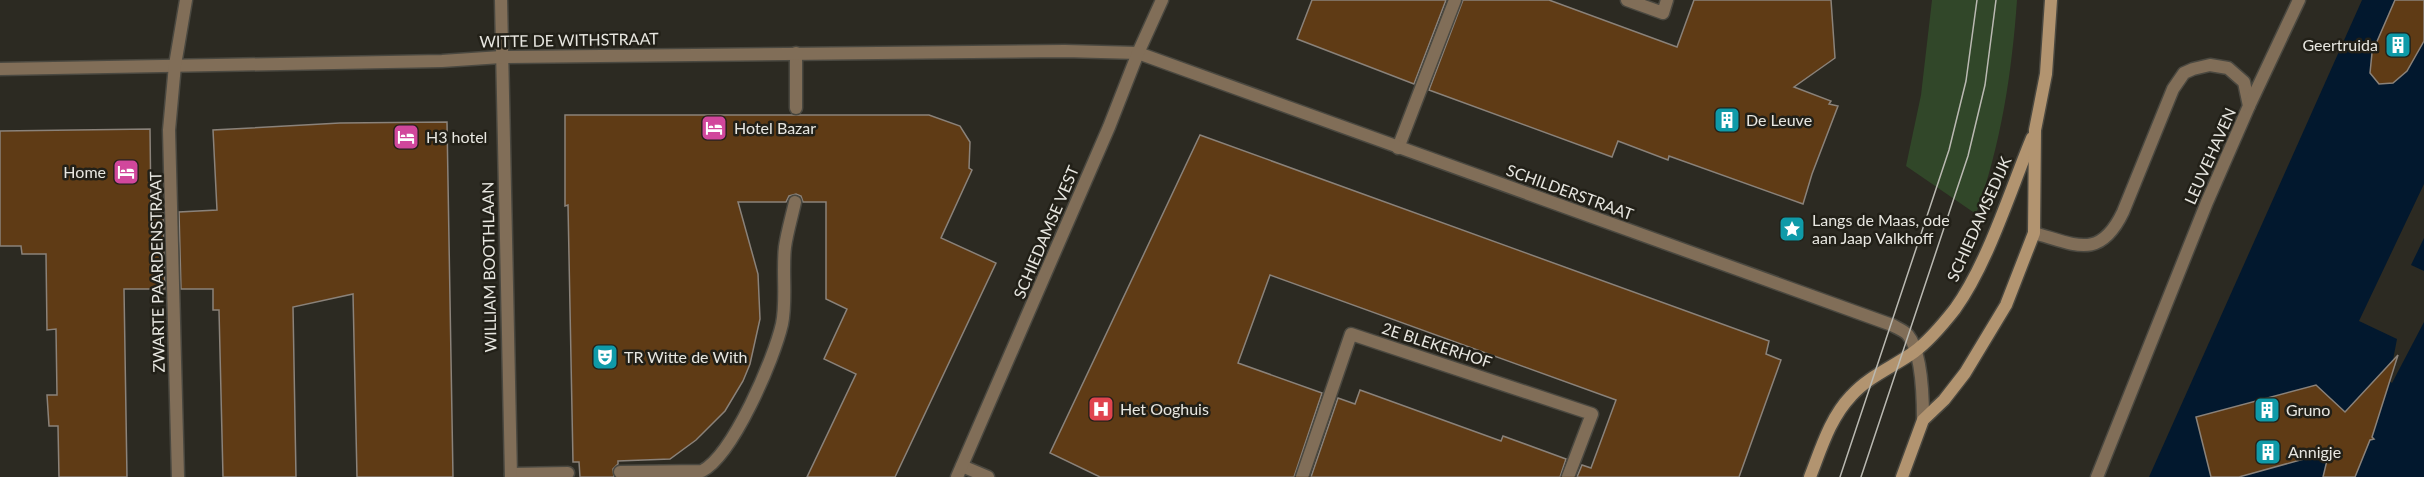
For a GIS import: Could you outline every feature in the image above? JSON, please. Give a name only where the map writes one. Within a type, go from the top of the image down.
[{"type":"main road","name":"SCHIEDAMSEDIJK","points":[[1902,477],[1923,420],[1944,400],[1971,363],[2006,305],[2034,233],[2035,130],[2046,74],[2051,0]]},
{"type":"main road","name":"SCHIEDAMSEDIJK","points":[[1810,477],[1834,417],[1849,397],[1876,375],[1915,351],[1955,309],[1973,281],[2035,130]]},
{"type":"street","name":"ZWARTE PAARDENSTRAAT","points":[[178,477],[170,130],[175,65],[186,0]]},
{"type":"street","name":"WILLIAM BOOTHLAAN","points":[[501,0],[511,475]]},
{"type":"street","name":"SCHIEDAMSE VEST","points":[[960,472],[1162,0]]},
{"type":"street","points":[[1398,148],[1455,0]]},
{"type":"street","points":[[1626,0],[1663,13],[1667,0]]},
{"type":"street","points":[[2249,106],[2299,0]]},
{"type":"street","name":"WITTE DE WITHSTRAAT","points":[[0,69],[442,61],[501,57],[1053,51],[1138,53]]},
{"type":"street","points":[[796,53],[796,108]]},
{"type":"street","name":"SCHILDERSTRAAT","points":[[1138,53],[1892,325],[1908,336],[1915,351],[1923,393],[1923,420]]},
{"type":"street","name":"LEUVEHAVEN","points":[[2034,233],[2082,245],[2091,245],[2104,240],[2117,225],[2173,89],[2184,73],[2210,65],[2228,68],[2244,82],[2249,106],[2207,201],[2097,477]]},
{"type":"street","points":[[620,472],[702,471],[711,466],[724,452],[760,382],[777,343],[783,322],[785,245],[795,202]]},
{"type":"street","name":"2E BLEKERHOF","points":[[1302,477],[1351,334],[1592,414],[1568,477]]},
{"type":"street","points":[[960,472],[988,477]]},
{"type":"street","points":[[511,475],[568,473]]},
{"type":"green space","points":[[1932,0],[2017,0],[2012,54],[1999,135],[1976,214],[1906,166],[1921,95]]},
{"type":"water","points":[[2362,0],[2424,0],[2424,477],[2149,477]]},
{"type":"pier","points":[[2424,184],[2424,238],[2411,265],[2424,271],[2424,322],[2392,383],[2389,381],[2397,339],[2359,321]]},
{"type":"building","points":[[1312,0],[1446,0],[1414,84],[1297,39]]},
{"type":"building","points":[[1463,0],[1549,0],[1677,47],[1694,0],[1831,0],[1835,58],[1794,87],[1831,101],[1829,104],[1838,106],[1803,204],[1669,156],[1668,160],[1618,141],[1612,157],[1429,90]]},
{"type":"building","name":"Geertruida","points":[[2395,0],[2424,0],[2424,41],[2407,71],[2393,83],[2379,84],[2370,73],[2372,53]]},
{"type":"building","points":[[565,115],[929,115],[960,126],[970,142],[969,168],[972,170],[941,238],[996,263],[895,477],[807,477],[856,374],[824,359],[847,309],[826,299],[826,202],[803,202],[801,196],[796,194],[789,196],[786,202],[738,202],[758,274],[760,319],[750,364],[743,381],[725,411],[696,440],[670,459],[618,461],[613,469],[614,477],[580,477],[579,462],[573,462],[568,205],[565,206]]},
{"type":"building","points":[[447,122],[453,477],[357,477],[353,294],[293,307],[296,477],[223,477],[219,310],[213,310],[213,289],[181,289],[179,212],[217,210],[213,130],[340,123]]},
{"type":"building","points":[[150,129],[151,213],[163,213],[165,289],[124,289],[127,477],[59,477],[58,426],[49,426],[47,395],[57,395],[56,329],[47,330],[46,254],[22,254],[21,246],[0,246],[0,131]]},
{"type":"building","points":[[1200,135],[1769,341],[1766,354],[1781,360],[1739,477],[1577,477],[1582,465],[1591,468],[1616,400],[1270,275],[1238,363],[1322,393],[1294,477],[1100,477],[1050,453]]},
{"type":"building","points":[[2398,355],[2372,437],[2374,439],[2370,440],[2355,477],[2323,477],[2329,452],[2239,477],[2211,477],[2196,417],[2316,385],[2345,412]]},
{"type":"building","points":[[1360,390],[1501,441],[1503,436],[1566,459],[1560,477],[1311,477],[1338,398],[1355,404]]},
{"type":"tram line","points":[[1840,477],[1949,150],[1966,81],[1977,0]]},
{"type":"tram line","points":[[1861,477],[1968,156],[1985,85],[1996,0]]},
{"type":"place","name":"Geertruida","points":[[2398,45]]},
{"type":"place","name":"De Leuve","points":[[1727,120]]},
{"type":"place","name":"Hotel Bazar","points":[[714,128]]},
{"type":"place","name":"H3 hotel","points":[[406,137]]},
{"type":"place","name":"Home","points":[[126,172]]},
{"type":"place","name":"Langs de Maas, ode aan Jaap Valkhoff","points":[[1792,229]]},
{"type":"place","name":"TR Witte de With","points":[[605,357]]},
{"type":"place","name":"Het Ooghuis","points":[[1101,409]]},
{"type":"place","name":"Gruno","points":[[2267,410]]},
{"type":"place","name":"Annigje","points":[[2268,452]]}]
